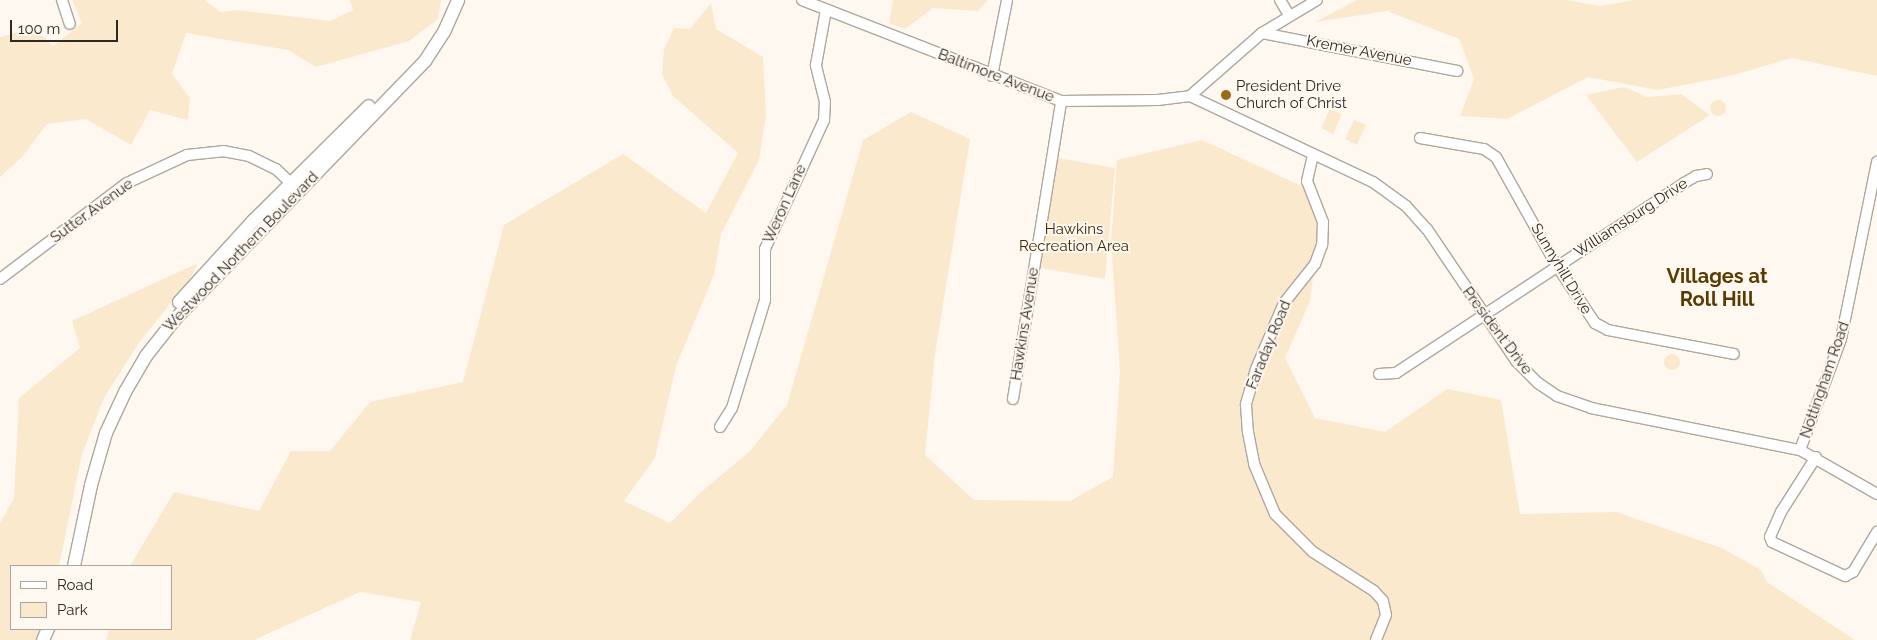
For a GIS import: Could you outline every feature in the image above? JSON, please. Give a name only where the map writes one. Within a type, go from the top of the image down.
[{"type":"main road","name":"Westwood Northern Boulevard","points":[[74,565],[97,461],[111,420],[138,368],[176,318],[295,187],[413,62],[434,33],[449,0]]},
{"type":"main road","name":"Westwood Northern Boulevard","points":[[66,565],[87,467],[118,387],[172,309],[425,61],[444,32],[458,0]]},
{"type":"street","points":[[62,0],[70,24]]},
{"type":"street","name":"Baltimore Avenue","points":[[802,0],[992,76],[1061,101],[1158,100],[1190,96]]},
{"type":"street","points":[[992,76],[1007,0]]},
{"type":"street","points":[[1280,0],[1289,15]]},
{"type":"street","points":[[1190,96],[1262,33],[1289,15],[1317,0]]},
{"type":"street","name":"Weron Lane","points":[[720,427],[732,408],[765,300],[765,248],[824,120],[825,102],[816,65],[826,10]]},
{"type":"street","name":"Kremer Avenue","points":[[1262,33],[1457,71]]},
{"type":"street","name":"President Drive","points":[[1190,96],[1258,125],[1313,155],[1373,182],[1406,206],[1427,228],[1483,315],[1525,371],[1557,396],[1592,408],[1800,450],[1877,494]]},
{"type":"street","name":"Hawkins Avenue","points":[[1012,399],[1061,101]]},
{"type":"street","name":"Sunnyhill Drive","points":[[1420,138],[1484,150],[1496,157],[1557,266],[1590,318],[1601,327],[1734,354]]},
{"type":"street","name":"Sutter Avenue","points":[[0,280],[127,183],[187,155],[223,151],[249,156],[276,169],[295,187]]},
{"type":"street","name":"Faraday Road","points":[[1313,155],[1307,181],[1323,222],[1322,245],[1315,264],[1284,302],[1256,369],[1246,405],[1248,432],[1264,492],[1275,514],[1313,552],[1374,591],[1383,601],[1386,615],[1376,640]]},
{"type":"street","name":"Nottingham Road","points":[[1800,450],[1842,339],[1877,162]]},
{"type":"street","name":"Williamsburg Drive","points":[[1380,374],[1396,373],[1684,182],[1696,176],[1707,174]]},
{"type":"street","points":[[1816,458],[1781,512],[1770,537],[1772,542],[1845,576],[1852,572],[1877,532]]},
{"type":"green space","points":[[72,0],[205,0],[220,12],[237,10],[330,21],[353,10],[350,0],[441,0],[438,19],[409,41],[316,67],[288,50],[186,33],[172,74],[190,98],[188,120],[150,110],[131,145],[86,119],[47,124],[22,157],[0,177],[0,37],[34,28],[53,46],[82,23]]},
{"type":"green space","points":[[893,0],[988,0],[978,11],[933,8],[905,29],[889,23]]},
{"type":"green space","points":[[1357,0],[1567,0],[1600,6],[1634,0],[1877,0],[1877,76],[1792,58],[1730,76],[1658,90],[1588,77],[1507,119],[1460,116],[1474,79],[1459,39],[1387,11],[1315,22]]},
{"type":"green space","points":[[711,3],[716,29],[763,57],[766,115],[759,160],[721,234],[714,275],[676,366],[655,458],[624,501],[670,523],[701,492],[749,452],[787,405],[863,140],[911,112],[970,139],[935,354],[925,455],[974,500],[1070,501],[1113,477],[1120,371],[1111,240],[1117,160],[1202,140],[1308,189],[1321,214],[1310,301],[1285,358],[1315,418],[1385,432],[1447,389],[1501,400],[1520,514],[1616,512],[1722,548],[1761,570],[1767,582],[1855,640],[410,640],[421,602],[360,592],[254,640],[106,640],[109,630],[172,630],[172,565],[131,565],[174,492],[259,511],[291,451],[330,451],[370,402],[463,382],[504,225],[623,154],[706,213],[738,153],[673,96],[662,74],[664,49],[674,28],[690,29]]},
{"type":"green space","points":[[1624,87],[1647,97],[1681,94],[1710,115],[1637,162],[1586,95]]},
{"type":"green space","points":[[1715,100],[1721,100],[1726,105],[1724,114],[1715,116],[1710,111],[1710,105]]},
{"type":"green space","points":[[1330,109],[1342,114],[1333,134],[1321,128]]},
{"type":"green space","points":[[1354,120],[1366,125],[1357,145],[1345,139]]},
{"type":"green space","name":"Hawkins Recreation Area","points":[[1052,157],[1115,168],[1105,279],[1034,267]]},
{"type":"green space","points":[[198,263],[189,281],[140,341],[104,398],[82,454],[59,565],[10,565],[10,630],[39,630],[35,640],[0,640],[0,523],[14,498],[19,398],[80,348],[72,321]]},
{"type":"green space","points":[[1672,354],[1680,362],[1672,370],[1664,362]]},
{"type":"place","name":"President Drive Church of Christ","points":[[1226,95]]},
{"type":"district","name":"Villages at Roll Hill","points":[[1717,288]]}]
